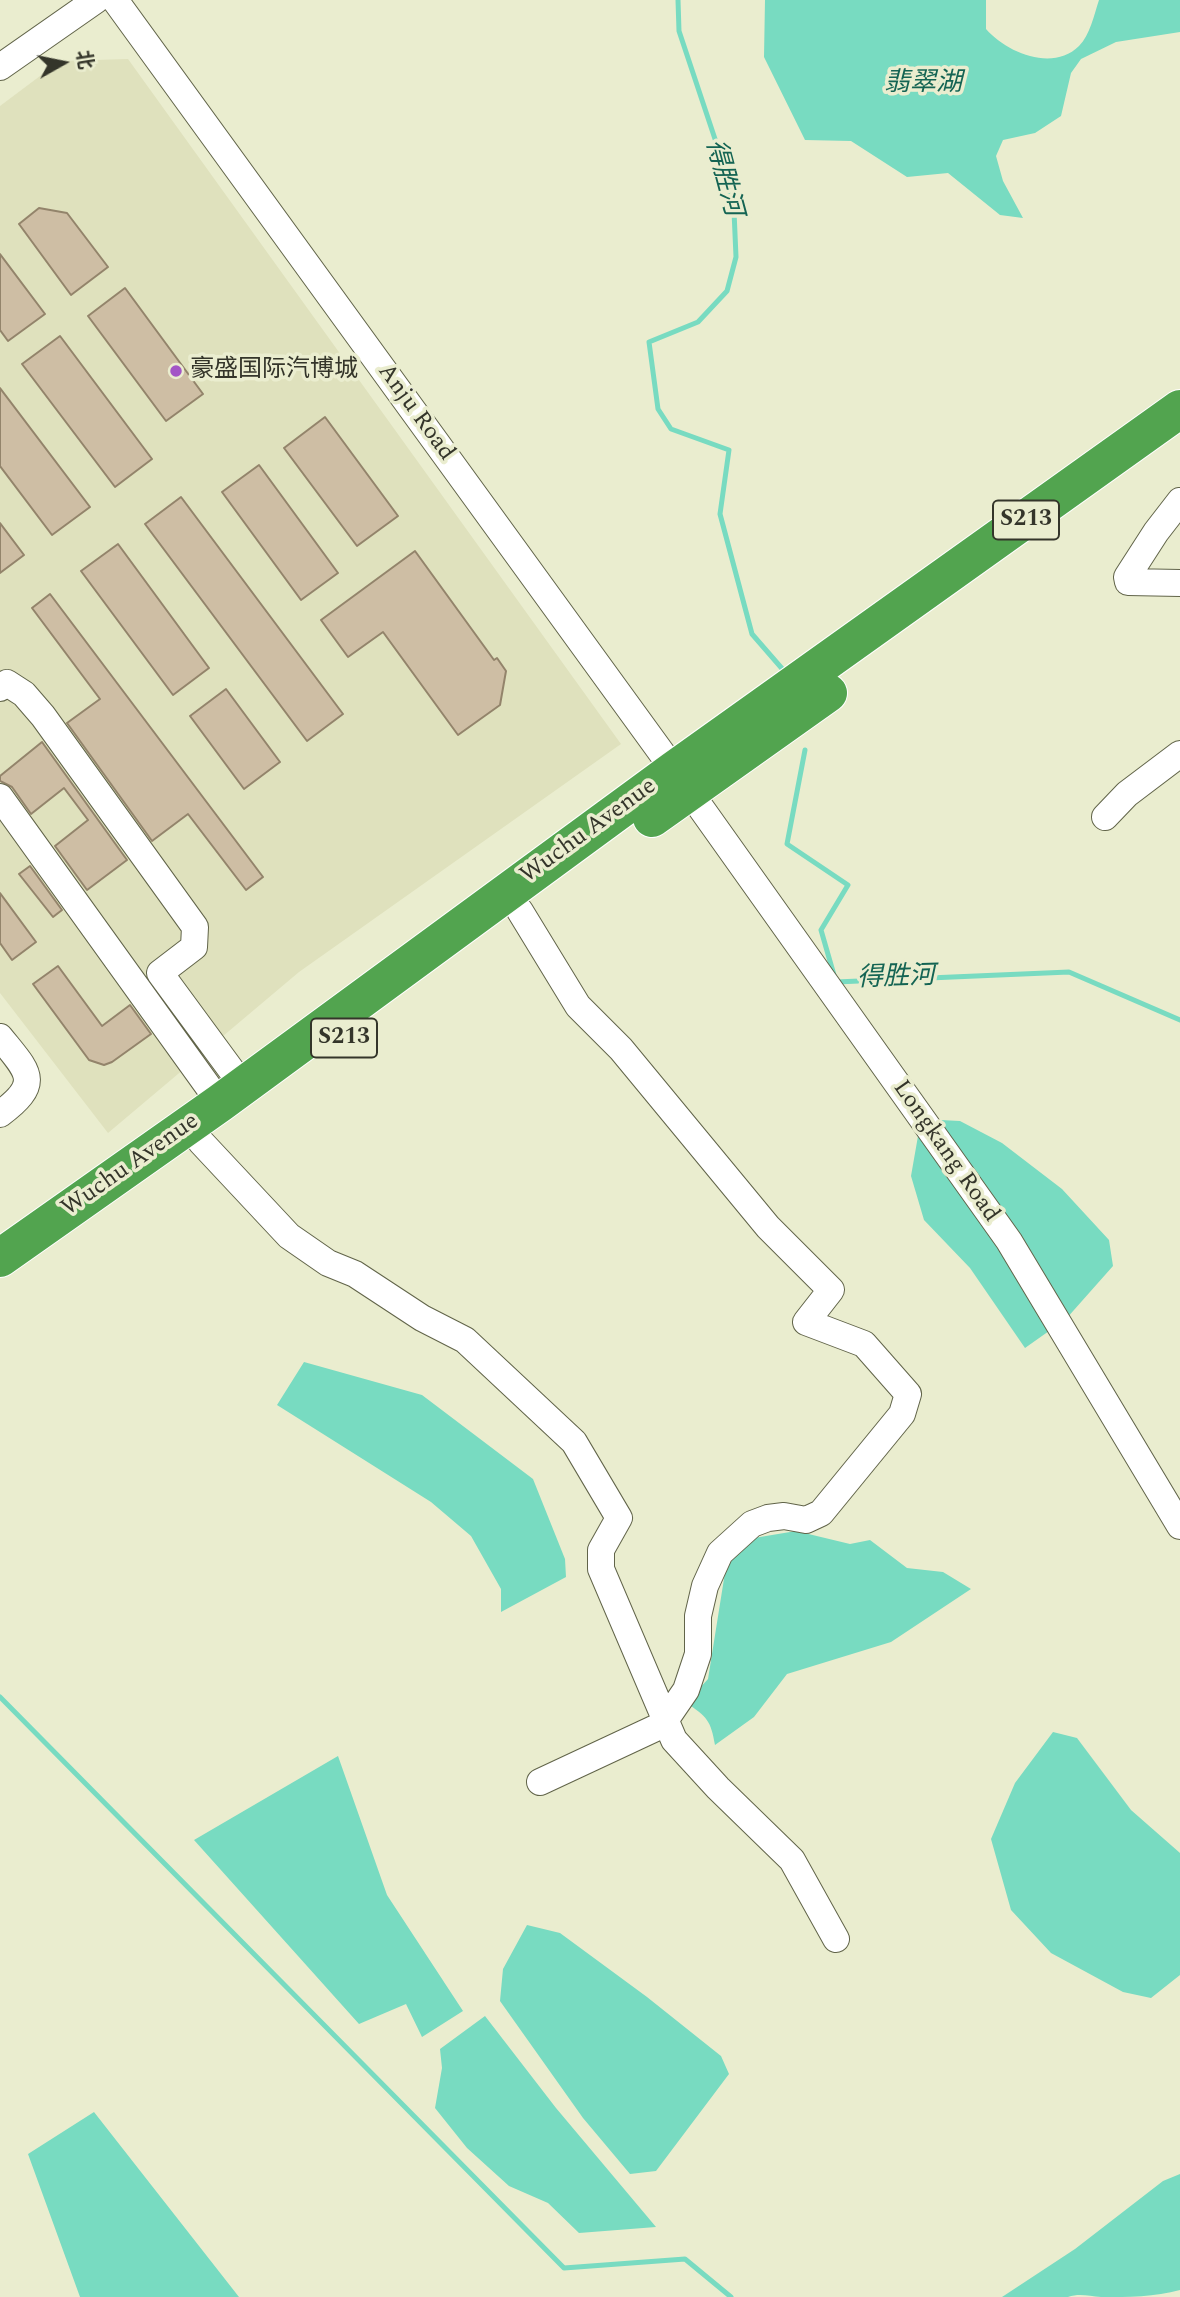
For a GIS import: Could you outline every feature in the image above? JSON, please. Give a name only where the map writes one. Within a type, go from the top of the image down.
[{"type":"highway","name":"Wuchu Avenue","points":[[0,1258],[880,640],[1180,409]]},
{"type":"highway","name":"Wuchu Avenue","points":[[880,640],[1180,442]]},
{"type":"highway","name":"Wuchu Avenue","points":[[0,1286],[520,911],[681,781]]},
{"type":"street","points":[[0,67],[96,0]]},
{"type":"street","name":"Anju Road","points":[[115,0],[681,781]]},
{"type":"street","points":[[1180,501],[1127,577],[1128,582],[1180,583]]},
{"type":"street","points":[[0,688],[7,683],[24,694],[43,716],[195,927],[194,947],[160,973],[232,1094]]},
{"type":"street","points":[[1105,817],[1127,794],[1180,754]]},
{"type":"street","name":"Longkang Road","points":[[681,781],[1009,1241],[1180,1526]]},
{"type":"street","points":[[0,797],[232,1094]]},
{"type":"street","points":[[520,911],[578,1006],[621,1049],[768,1227],[831,1290],[806,1322],[864,1344],[908,1394],[902,1414],[821,1513],[806,1520],[784,1516],[752,1524],[720,1553],[705,1586],[698,1616],[698,1654],[686,1690],[662,1725],[540,1782]]},
{"type":"street","points":[[0,1037],[22,1065],[27,1081],[18,1100],[0,1114]]},
{"type":"street","points":[[201,1142],[289,1236],[422,1318],[465,1340],[574,1442],[619,1518],[601,1550],[601,1569],[674,1740],[718,1788],[792,1860],[836,1939]]},
{"type":"shaded area","name":"豪盛国际汽博城","points":[[128,59],[621,744],[299,972],[108,1133],[0,993],[0,106],[60,61]]},
{"type":"water","name":"翡翠湖","points":[[765,0],[986,0],[986,29],[995,38],[1018,52],[1044,58],[1068,54],[1079,46],[1089,31],[1099,0],[1180,0],[1180,32],[1116,42],[1081,59],[1071,73],[1061,116],[1035,133],[1003,140],[996,156],[1003,181],[1023,218],[1000,215],[948,173],[907,177],[851,141],[805,140],[764,57]]},
{"type":"water","points":[[921,1119],[960,1121],[1002,1143],[1062,1189],[1109,1240],[1113,1266],[1066,1319],[1025,1348],[970,1268],[924,1220],[911,1176]]},
{"type":"water","points":[[304,1362],[422,1395],[533,1479],[565,1559],[566,1577],[501,1612],[501,1589],[471,1536],[431,1502],[277,1405]]},
{"type":"water","points":[[796,1531],[850,1544],[870,1540],[907,1568],[943,1572],[971,1589],[891,1642],[787,1674],[754,1717],[715,1745],[707,1720],[686,1703],[708,1679],[727,1560],[754,1538]]},
{"type":"water","points":[[1053,1732],[1077,1738],[1131,1810],[1180,1853],[1180,1975],[1151,1998],[1123,1992],[1051,1953],[1011,1910],[991,1839],[1015,1783]]},
{"type":"water","points":[[338,1756],[387,1895],[463,2011],[422,2037],[406,2004],[359,2024],[194,1840]]},
{"type":"water","points":[[527,1925],[560,1933],[721,2056],[729,2074],[656,2171],[630,2174],[583,2118],[500,2001],[503,1969]]},
{"type":"water","points":[[485,2016],[556,2108],[656,2227],[579,2233],[548,2203],[509,2186],[467,2148],[435,2108],[442,2068],[440,2049]]},
{"type":"water","points":[[94,2112],[239,2297],[80,2297],[28,2154]]},
{"type":"water","points":[[1180,2174],[1180,2290],[1131,2297],[1002,2297],[1075,2249],[1163,2181]]},
{"type":"building","points":[[39,208],[67,213],[108,267],[71,295],[19,224]]},
{"type":"building","points":[[0,254],[45,314],[8,341],[0,330]]},
{"type":"building","points":[[125,288],[203,394],[166,421],[88,316]]},
{"type":"building","points":[[60,336],[152,459],[115,487],[22,364]]},
{"type":"building","points":[[0,388],[90,507],[52,535],[0,466]]},
{"type":"building","points":[[325,417],[398,516],[357,546],[284,448]]},
{"type":"building","points":[[259,465],[338,573],[301,600],[222,492]]},
{"type":"building","points":[[181,497],[343,714],[307,741],[145,524]]},
{"type":"building","points":[[0,523],[24,555],[0,573]]},
{"type":"building","points":[[118,544],[209,668],[173,695],[81,571]]},
{"type":"building","points":[[415,551],[494,660],[497,658],[506,671],[500,705],[458,735],[383,632],[348,657],[321,620]]},
{"type":"building","points":[[50,594],[263,877],[246,890],[188,814],[152,841],[67,723],[100,699],[32,608]]},
{"type":"building","points":[[226,689],[280,762],[244,789],[190,716]]},
{"type":"building","points":[[42,742],[127,860],[87,890],[55,846],[88,820],[64,788],[31,814],[12,787],[0,781],[0,776]]},
{"type":"building","points":[[30,866],[62,910],[53,917],[19,874]]},
{"type":"building","points":[[0,893],[36,942],[12,960],[0,943]]},
{"type":"building","points":[[58,966],[102,1026],[130,1005],[151,1034],[112,1062],[104,1065],[89,1060],[33,984]]},
{"type":"waterway","name":"得胜河","points":[[678,0],[679,31],[721,157],[734,211],[736,257],[727,291],[698,322],[649,342],[658,409],[671,429],[729,450],[720,514],[752,634],[785,672]]},
{"type":"waterway","name":"得胜河","points":[[805,750],[787,844],[848,885],[821,930],[836,982],[1069,972],[1180,1020]]},
{"type":"waterway","points":[[0,1697],[564,2268],[685,2259],[731,2297]]},
{"type":"place","name":"豪盛国际汽博城","points":[[176,371]]}]
